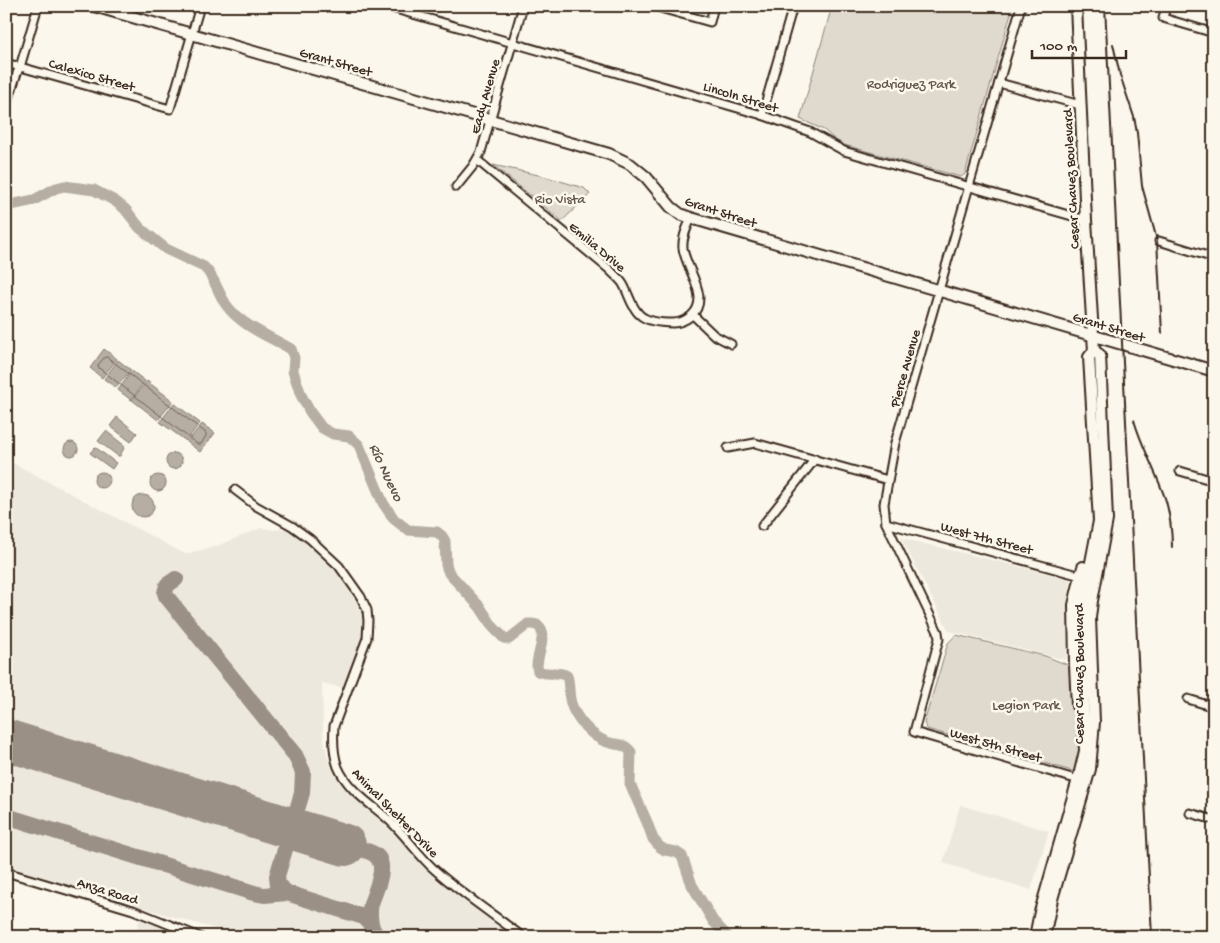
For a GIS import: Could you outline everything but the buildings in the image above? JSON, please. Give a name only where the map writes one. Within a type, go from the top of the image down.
[{"type":"main road","name":"Grant Street","points":[[94,6],[609,154],[630,164],[646,177],[671,207],[680,214],[691,218],[1214,371]]},
{"type":"main road","name":"Cesar Chavez Boulevard","points":[[1044,937],[1052,899],[1090,769],[1094,722],[1090,618],[1105,539],[1108,504],[1100,355],[1094,350],[1092,336],[1076,6]]},
{"type":"main road","name":"Cesar Chavez Boulevard","points":[[1035,937],[1040,912],[1085,751],[1080,614],[1099,521],[1089,357],[1094,350]]},
{"type":"main road","points":[[1028,937],[1072,778],[1078,748],[1079,729],[1074,605],[1091,529],[1087,418],[1092,408]]},
{"type":"street","points":[[9,98],[38,6]]},
{"type":"street","points":[[192,34],[200,6]]},
{"type":"street","name":"Lincoln Street","points":[[386,6],[762,115],[810,132],[844,151],[1086,220]]},
{"type":"street","name":"Eady Avenue","points":[[456,187],[477,160],[523,6]]},
{"type":"street","points":[[653,6],[710,22],[714,6]]},
{"type":"street","points":[[762,115],[793,6]]},
{"type":"street","name":"Pierce Avenue","points":[[914,732],[939,639],[938,632],[886,523],[884,504],[895,443],[1021,6]]},
{"type":"street","points":[[1166,6],[1163,18],[1214,33]]},
{"type":"street","name":"Calexico Street","points":[[6,63],[170,109],[192,34]]},
{"type":"street","points":[[1000,83],[1080,105]]},
{"type":"street","name":"Emilia Drive","points":[[477,160],[610,270],[622,283],[634,308],[641,316],[665,323],[677,323],[693,315]]},
{"type":"street","points":[[691,218],[683,236],[683,247],[699,298],[697,309],[693,315],[714,335],[731,344]]},
{"type":"street","points":[[1159,241],[1214,258]]},
{"type":"street","points":[[728,448],[755,443],[888,480]]},
{"type":"street","points":[[762,526],[815,459]]},
{"type":"street","points":[[1180,472],[1214,482]]},
{"type":"street","name":"Animal Shelter Drive","points":[[235,490],[310,539],[339,566],[361,597],[366,610],[368,621],[367,638],[334,726],[332,741],[338,767],[344,778],[354,790],[392,823],[436,871],[523,937]]},
{"type":"street","name":"West 7th Street","points":[[886,523],[1081,576]]},
{"type":"street","points":[[1188,699],[1214,707]]},
{"type":"street","name":"West 5th Street","points":[[914,732],[1072,778]]},
{"type":"street","points":[[1190,813],[1214,820]]},
{"type":"street","name":"Anza Road","points":[[6,872],[133,910],[200,937]]},
{"type":"shaded area","points":[[13,463],[185,554],[217,546],[261,528],[274,530],[291,529],[319,552],[350,586],[359,603],[364,623],[362,639],[343,688],[322,683],[323,733],[327,756],[333,770],[348,792],[392,831],[435,877],[515,937],[243,937],[6,868],[6,464]]},
{"type":"shaded area","points":[[901,538],[1070,579],[1066,660],[949,631]]},
{"type":"shaded area","points":[[960,805],[1049,831],[1031,890],[943,863]]},
{"type":"shaded area","points":[[141,913],[200,937],[135,937]]},
{"type":"green space","name":"Rodriguez Park","points":[[832,6],[1013,6],[965,174],[961,177],[844,145],[824,130],[800,119]]},
{"type":"green space","name":"Rio Vista","points":[[493,165],[543,176],[584,188],[590,194],[562,221]]},
{"type":"green space","name":"Legion Park","points":[[956,635],[1045,656],[1078,669],[1082,731],[1079,771],[1072,771],[927,729],[924,723],[948,643]]},
{"type":"water","points":[[104,349],[117,359],[102,378],[90,368]]},
{"type":"water","points":[[118,360],[131,370],[116,388],[104,379]]},
{"type":"water","points":[[6,362],[10,445],[6,449]]},
{"type":"water","points":[[132,371],[145,381],[131,400],[118,390]]},
{"type":"water","points":[[147,381],[173,401],[158,420],[132,400]]},
{"type":"water","points":[[174,403],[200,423],[186,441],[160,422]]},
{"type":"water","points":[[117,417],[137,433],[131,442],[110,426]]},
{"type":"water","points":[[202,424],[215,433],[200,452],[187,442]]},
{"type":"water","points":[[106,431],[125,446],[120,456],[98,441]]},
{"type":"water","points":[[68,442],[74,442],[78,449],[74,456],[68,456],[64,452],[64,446]]},
{"type":"water","points":[[95,447],[116,463],[112,469],[90,453]]},
{"type":"water","points":[[171,453],[177,453],[182,458],[180,467],[171,469],[166,464],[166,458]]},
{"type":"water","points":[[99,472],[105,472],[110,477],[108,486],[99,488],[94,483],[94,477]]},
{"type":"water","points":[[155,475],[161,475],[166,480],[164,489],[155,491],[150,486],[150,480]]},
{"type":"water","points":[[143,495],[151,498],[154,506],[151,514],[143,517],[135,514],[132,506],[135,498]]},
{"type":"waterway","name":"Río Nuevo","points":[[6,206],[34,200],[56,188],[64,186],[94,190],[115,201],[125,209],[140,228],[166,249],[204,267],[233,313],[257,331],[291,349],[294,358],[293,371],[301,395],[310,412],[322,428],[333,434],[349,436],[359,445],[383,503],[394,519],[408,530],[437,532],[442,536],[445,541],[446,565],[449,573],[480,607],[493,627],[504,638],[509,639],[528,624],[537,625],[541,629],[542,642],[537,665],[538,671],[560,673],[567,676],[573,709],[585,726],[601,740],[623,745],[631,752],[630,784],[653,839],[665,850],[676,852],[682,856],[692,885],[713,921],[728,937]]},
{"type":"taxiway","points":[[176,579],[167,585],[166,596],[295,755],[303,772],[302,793],[277,876],[278,885],[287,893],[364,917],[377,937]]},
{"type":"taxiway","points":[[6,747],[17,744],[28,746]]},
{"type":"taxiway","points":[[6,816],[254,893],[264,895],[287,893]]},
{"type":"taxiway","points":[[345,845],[372,853],[378,857],[380,863],[380,877],[370,907],[372,928]]},
{"type":"runway","points":[[6,740],[345,845]]},
{"type":"railway","points":[[1105,6],[1152,937]]},
{"type":"railway","points":[[1113,44],[1120,75],[1134,117],[1142,186],[1157,240],[1162,333]]},
{"type":"railway","points":[[1134,420],[1166,501],[1169,512],[1172,547]]}]
